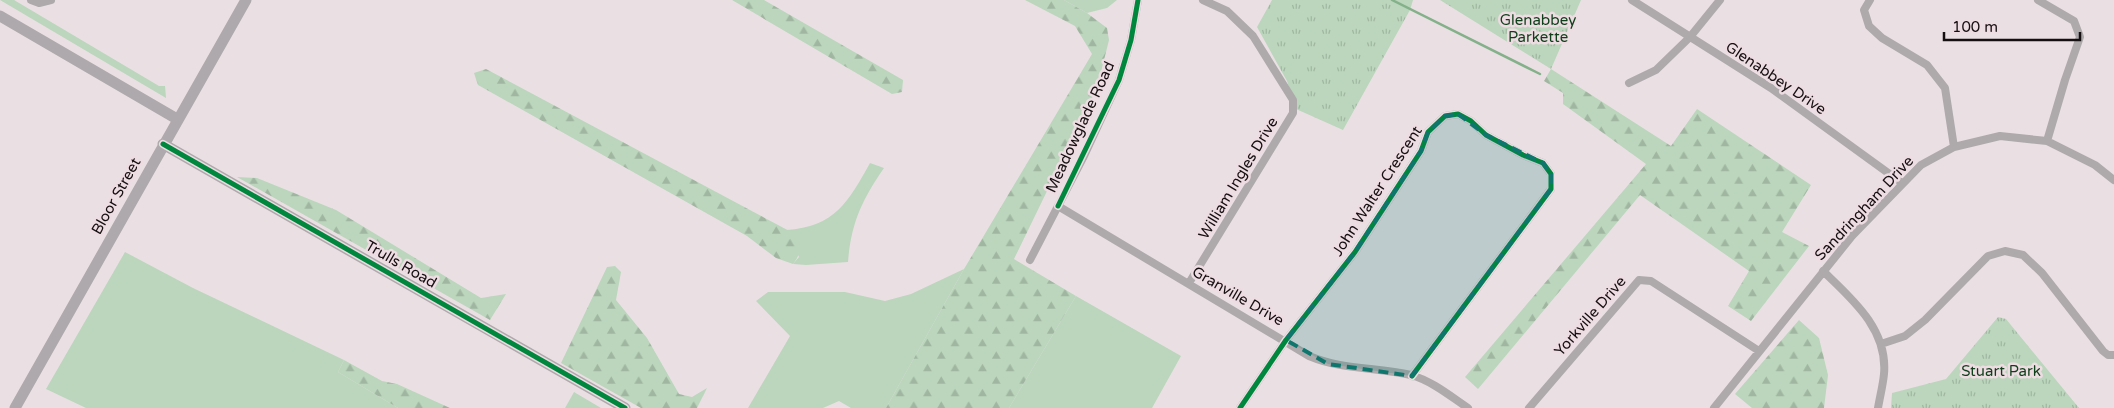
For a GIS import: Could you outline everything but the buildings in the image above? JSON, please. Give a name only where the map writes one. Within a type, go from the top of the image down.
[{"type":"street","points":[[31,0],[39,3],[51,0]]},
{"type":"street","name":"Bloor Street","points":[[15,408],[246,0]]},
{"type":"street","name":"Meadowglade Road","points":[[1030,260],[1119,80],[1131,40],[1138,0]]},
{"type":"street","name":"William Ingles Drive","points":[[1189,283],[1294,113],[1293,100],[1253,36],[1227,11],[1203,0]]},
{"type":"street","name":"Glenabbey Drive","points":[[1632,0],[1771,88],[1902,183]]},
{"type":"street","points":[[1629,83],[1656,70],[1690,37],[1720,0]]},
{"type":"street","points":[[1870,0],[1864,10],[1869,26],[1882,38],[1927,65],[1945,88],[1954,147]]},
{"type":"street","points":[[2038,0],[2074,22],[2080,37],[2047,141]]},
{"type":"street","points":[[0,16],[177,119]]},
{"type":"street","name":"John Walter Crescent","points":[[1240,408],[1286,340],[1355,252],[1421,151],[1428,132],[1445,116],[1458,114],[1472,120],[1486,135],[1523,156],[1543,163],[1551,174],[1551,189],[1412,376]]},
{"type":"street","name":"Sandringham Drive","points":[[1714,408],[1823,271],[1902,183],[1921,165],[1954,147],[2000,136],[2047,141],[2094,165],[2114,180]]},
{"type":"street","name":"Trulls Road","points":[[163,144],[625,408]]},
{"type":"street","name":"Granville Drive","points":[[1058,206],[1286,340],[1309,356],[1328,364],[1412,376],[1434,385],[1468,408]]},
{"type":"street","points":[[1881,344],[1905,336],[1925,320],[1988,256],[2005,251],[2023,255],[2042,273],[2103,351],[2108,355],[2114,355]]},
{"type":"street","points":[[1823,271],[1859,306],[1871,322],[1881,344],[1884,373],[1878,408]]},
{"type":"street","name":"Yorkville Drive","points":[[1529,408],[1639,280],[1651,281],[1759,351]]},
{"type":"highlighted area","points":[[1458,114],[1486,135],[1543,163],[1551,174],[1551,189],[1412,376],[1328,364],[1286,340],[1355,252],[1421,151],[1428,132],[1445,116]]},
{"type":"green space","points":[[0,0],[14,0],[159,86],[165,86],[166,98]]},
{"type":"green space","points":[[732,0],[764,0],[903,80],[902,92],[892,94]]},
{"type":"green space","points":[[1025,0],[1064,0],[1087,13],[1107,28],[1109,40],[1097,88],[1014,259],[1076,296],[1009,408],[886,408],[964,269],[1092,54],[1075,26]]},
{"type":"green space","points":[[1064,0],[1117,0],[1107,8],[1087,13]]},
{"type":"green space","points":[[1272,0],[1413,0],[1410,10],[1343,130],[1296,109],[1287,81],[1257,27]]},
{"type":"green space","name":"Glenabbey Parkette","points":[[1440,0],[1581,0],[1551,69]]},
{"type":"green space","points":[[486,69],[795,234],[799,250],[796,260],[793,264],[776,258],[747,236],[478,85],[474,73]]},
{"type":"green space","points":[[1551,69],[1671,146],[1697,109],[1811,185],[1782,232],[1809,246],[1751,321],[1728,306],[1749,271],[1640,195],[1478,389],[1465,377],[1646,164],[1563,104],[1563,93],[1544,81]]},
{"type":"green space","points":[[870,163],[884,168],[859,212],[852,235],[848,262],[793,264],[799,257],[786,230],[817,224],[828,218],[847,201]]},
{"type":"green space","points":[[237,177],[257,178],[336,210],[481,298],[506,294],[490,320]]},
{"type":"green space","points":[[125,252],[193,288],[344,360],[338,372],[398,408],[86,408],[46,389]]},
{"type":"green space","points":[[615,266],[621,272],[616,300],[647,338],[679,394],[692,397],[707,388],[697,408],[641,408],[561,363],[607,267]]},
{"type":"green space","points":[[964,269],[886,408],[851,408],[839,401],[823,408],[748,408],[790,336],[756,301],[768,292],[845,292],[885,301],[911,294]]},
{"type":"green space","points":[[1076,296],[1181,356],[1152,408],[1009,408]]},
{"type":"green space","name":"Stuart Park","points":[[1998,317],[2006,319],[2079,408],[1891,408],[1892,393],[1946,379]]},
{"type":"green space","points":[[1799,320],[1819,338],[1828,375],[1824,408],[1752,408],[1735,394]]},
{"type":"green space","points":[[344,360],[382,381],[397,384],[450,408],[398,408],[338,372]]},
{"type":"green space","points":[[574,392],[601,408],[565,408]]},
{"type":"waterway","points":[[1392,0],[1540,74]]},
{"type":"cycle path","points":[[1058,206],[1119,80],[1131,40],[1138,0]]},
{"type":"cycle path","points":[[1240,408],[1286,340],[1355,252],[1421,151],[1428,132],[1445,116],[1458,114],[1471,121],[1486,135],[1523,155],[1543,163],[1551,174],[1551,189],[1412,376]]},
{"type":"cycle path","points":[[163,144],[625,408]]}]
